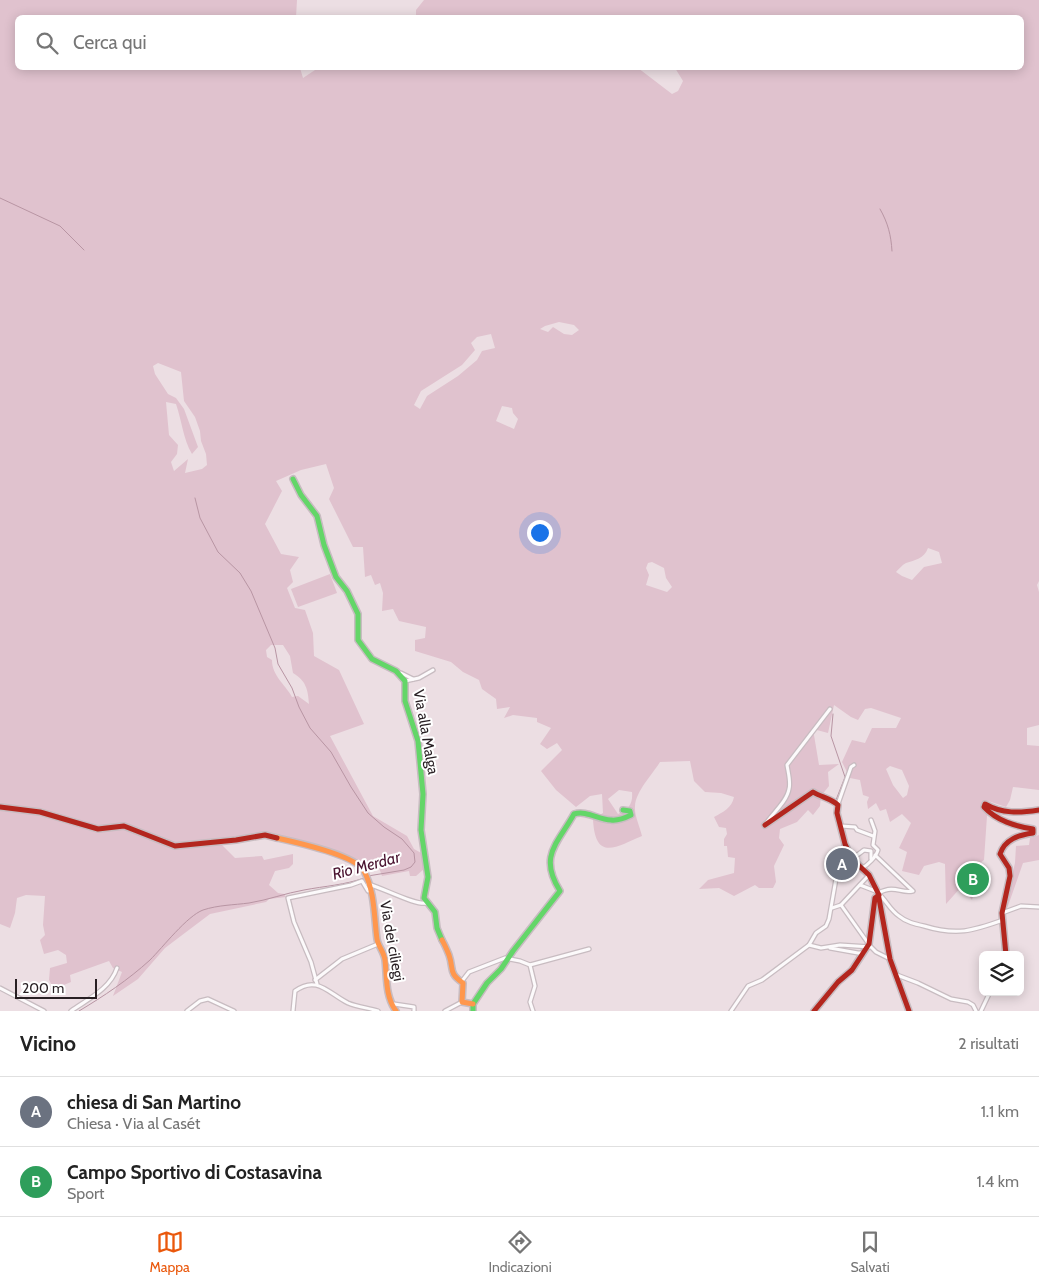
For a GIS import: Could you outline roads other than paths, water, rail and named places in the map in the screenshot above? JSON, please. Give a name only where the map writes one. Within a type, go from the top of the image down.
[{"type":"street","name":"Via alla Malga","points":[[293,479],[301,496],[317,516],[324,545],[336,577],[347,591],[358,614],[358,640],[372,659],[399,672],[405,681],[405,701],[418,741],[423,794],[421,830],[428,877],[423,895],[435,912],[437,928],[448,951],[450,971],[455,978],[462,981]]},
{"type":"street","points":[[405,681],[419,678],[433,670]]},
{"type":"street","points":[[399,672],[413,679]]},
{"type":"street","points":[[765,824],[774,811],[779,808],[789,789],[788,765],[830,709]]},
{"type":"street","points":[[854,765],[851,768],[837,813],[845,844],[854,861],[869,875],[878,893],[896,914],[905,920],[936,930],[958,932],[976,930],[1022,906],[1039,908]]},
{"type":"street","points":[[765,824],[814,792],[822,798],[832,800],[838,805]]},
{"type":"street","points":[[1006,951],[1002,916],[1010,876],[1009,868],[1000,854],[1001,848],[1021,834],[1033,833],[1034,829],[996,817],[984,807],[985,804],[1019,813],[1039,810]]},
{"type":"street","points":[[0,806],[54,816],[62,820],[98,829],[119,826],[127,827],[165,844],[175,846],[265,835],[316,847],[353,861],[362,868],[366,880],[375,886],[415,902],[427,903]]},
{"type":"street","points":[[473,1011],[473,1004],[487,983],[501,969],[560,891],[550,865],[550,856],[555,844],[568,827],[574,814],[585,812],[602,819],[614,821],[631,815],[630,811],[623,810]]},
{"type":"street","points":[[862,868],[866,866],[878,850],[873,845],[875,831],[871,820]]},
{"type":"street","points":[[841,826],[855,827],[857,830],[873,836]]},
{"type":"street","points":[[731,1011],[748,986],[762,980],[809,945],[816,933],[826,926],[836,891],[836,876],[839,871],[847,867],[864,850],[871,851],[871,860]]},
{"type":"street","points":[[814,1011],[838,982],[852,970],[868,946],[871,918],[875,898],[878,893],[891,888],[909,892],[913,891],[875,855]]},
{"type":"street","points":[[832,908],[841,905],[869,875]]},
{"type":"street","name":"Via dei ciliegi","points":[[366,880],[375,911],[378,944],[385,957],[387,986],[392,1006],[396,1011]]},
{"type":"street","points":[[375,886],[370,892],[362,881],[288,898],[294,922],[311,962],[316,982],[349,1004],[378,1011]]},
{"type":"street","points":[[860,885],[878,893]]},
{"type":"street","points":[[878,893],[890,959],[909,1011]]},
{"type":"street","points":[[841,905],[868,946],[890,959]]},
{"type":"street","points":[[293,1011],[295,991],[316,982],[342,959],[378,944]]},
{"type":"street","points":[[809,945],[817,948],[840,945],[868,946]]},
{"type":"street","points":[[826,947],[864,953]]},
{"type":"street","points":[[462,1002],[462,981],[470,972],[508,958],[530,965],[589,949]]},
{"type":"street","points":[[530,965],[535,986],[530,1002],[533,1011]]},
{"type":"street","points":[[71,1011],[104,988],[110,982],[117,968]]},
{"type":"street","points":[[896,975],[951,999],[968,1002],[976,1010],[982,1010],[988,996]]},
{"type":"street","points":[[0,988],[44,1011]]},
{"type":"street","points":[[187,1011],[200,1001],[208,999],[234,1011]]},
{"type":"street","points":[[445,1011],[462,1002],[473,1004]]},
{"type":"street","name":"Via dei ciliegi","points":[[392,1006],[394,1004],[414,1007],[414,1011]]},
{"type":"waterway","points":[[0,198],[60,226],[84,250]]},
{"type":"waterway","points":[[880,209],[889,229],[892,251]]},
{"type":"waterway","name":"Rio Merdar","points":[[195,498],[200,518],[218,552],[240,573],[251,591],[275,648],[278,664],[292,688],[310,728],[331,752],[368,813],[402,839],[414,853],[415,862],[411,867],[404,870],[368,876]]},
{"type":"waterway","points":[[833,714],[831,736],[845,777],[836,800]]},
{"type":"waterway","name":"Rio Merdar","points":[[79,1011],[107,994],[133,974],[150,960],[183,925],[203,910],[256,902],[297,891],[342,884],[364,878]]},
{"type":"place","name":"chiesa di San Martino","points":[[842,864]]},
{"type":"place","name":"Campo Sportivo di Costasavina","points":[[973,879]]}]
